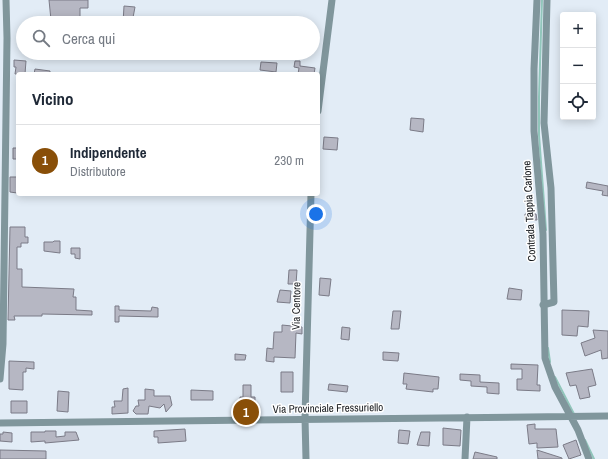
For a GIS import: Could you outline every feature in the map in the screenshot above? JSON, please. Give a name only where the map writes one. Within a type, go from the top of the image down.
[{"type":"street","points":[[0,379],[3,25],[6,0]]},
{"type":"street","points":[[320,95],[332,0]]},
{"type":"street","name":"Contrada Tappia Carlone","points":[[537,0],[534,69],[534,131],[543,234],[545,358],[555,386],[578,430],[589,459]]},
{"type":"street","points":[[543,305],[554,302],[552,188],[544,123],[547,0]]},
{"type":"street","name":"Via Centore","points":[[306,459],[305,418],[311,196]]},
{"type":"street","name":"Via Provinciale Fressuriello","points":[[0,423],[305,418],[608,416]]},
{"type":"street","points":[[465,459],[467,417]]},
{"type":"building","points":[[49,0],[88,0],[88,8],[80,8],[80,16],[51,16]]},
{"type":"building","points":[[124,6],[135,7],[133,16],[123,16]]},
{"type":"building","points":[[14,60],[26,61],[25,72],[16,72],[15,74],[16,67],[14,67]]},
{"type":"building","points":[[295,61],[300,61],[300,66],[315,68],[314,72],[298,72],[299,68],[294,67]]},
{"type":"building","points":[[261,62],[277,63],[276,72],[260,70]]},
{"type":"building","points":[[35,69],[50,71],[50,72],[34,72]]},
{"type":"building","points":[[411,118],[424,119],[423,132],[410,130]]},
{"type":"building","points":[[324,137],[338,138],[337,150],[323,149]]},
{"type":"building","points":[[13,148],[16,148],[16,159],[13,159]]},
{"type":"building","points":[[10,177],[16,177],[16,193],[10,192]]},
{"type":"building","points":[[587,182],[608,186],[608,196],[602,195],[603,191],[586,188]]},
{"type":"building","points":[[525,214],[536,214],[537,220],[525,220]]},
{"type":"building","points":[[10,227],[25,227],[25,237],[28,237],[28,243],[21,243],[21,247],[17,247],[17,269],[22,269],[22,287],[74,289],[73,297],[76,297],[76,310],[92,311],[92,315],[42,314],[42,316],[14,316],[15,320],[8,320]]},
{"type":"building","points":[[60,241],[60,253],[44,251],[44,242]]},
{"type":"building","points":[[71,248],[80,248],[80,259],[75,258],[75,254],[71,254]]},
{"type":"building","points":[[289,270],[297,270],[296,284],[288,284]]},
{"type":"building","points":[[320,278],[331,279],[329,296],[319,295]]},
{"type":"building","points":[[509,288],[522,290],[521,300],[507,299]]},
{"type":"building","points":[[280,290],[291,291],[290,303],[277,302]]},
{"type":"building","points":[[115,306],[119,306],[119,310],[151,311],[152,307],[158,308],[158,317],[119,316],[119,322],[115,322]]},
{"type":"building","points":[[562,310],[589,311],[588,327],[578,326],[577,336],[562,335]]},
{"type":"building","points":[[393,311],[401,311],[399,329],[391,329]]},
{"type":"building","points":[[282,325],[302,327],[302,334],[296,333],[295,358],[274,357],[274,362],[266,361],[267,348],[273,349],[274,332],[282,332]]},
{"type":"building","points":[[342,327],[350,328],[349,340],[341,339]]},
{"type":"building","points":[[593,330],[608,331],[608,358],[602,359],[601,350],[585,356],[581,343],[595,338]]},
{"type":"building","points":[[383,352],[399,353],[398,361],[383,360]]},
{"type":"building","points":[[235,354],[246,355],[245,360],[235,360]]},
{"type":"building","points":[[9,361],[34,362],[34,369],[26,368],[26,372],[23,372],[23,390],[9,389]]},
{"type":"building","points":[[511,364],[538,365],[537,385],[540,385],[540,391],[517,390],[517,379],[522,379],[522,369],[511,369]]},
{"type":"building","points":[[592,369],[596,385],[588,387],[590,397],[580,399],[576,385],[570,386],[566,373]]},
{"type":"building","points":[[281,372],[293,372],[293,392],[281,392]]},
{"type":"building","points":[[404,373],[439,377],[438,389],[433,389],[433,392],[406,389],[407,384],[403,384]]},
{"type":"building","points":[[460,374],[480,375],[480,382],[499,383],[499,394],[487,393],[487,387],[471,386],[471,381],[460,380]]},
{"type":"building","points":[[329,384],[348,386],[347,392],[328,390]]},
{"type":"building","points":[[243,385],[251,385],[251,397],[255,397],[255,405],[252,405],[252,413],[240,413],[240,397],[243,397]]},
{"type":"building","points":[[128,388],[128,413],[112,414],[112,407],[115,407],[114,401],[122,401],[123,389]]},
{"type":"building","points":[[145,389],[154,390],[154,396],[170,396],[172,405],[166,412],[164,404],[160,408],[149,406],[148,414],[136,414],[133,411],[136,406],[139,406],[138,400],[145,400]]},
{"type":"building","points":[[191,390],[213,391],[213,400],[191,400]]},
{"type":"building","points":[[58,391],[69,392],[68,412],[57,411]]},
{"type":"building","points":[[11,401],[27,401],[27,413],[11,413]]},
{"type":"building","points":[[535,424],[535,429],[556,429],[558,447],[537,448],[537,443],[529,444],[527,425]]},
{"type":"building","points":[[443,428],[461,430],[460,446],[443,445]]},
{"type":"building","points":[[185,429],[186,441],[158,443],[158,437],[154,437],[154,431]]},
{"type":"building","points":[[399,430],[410,431],[408,444],[398,443]]},
{"type":"building","points":[[56,431],[56,437],[65,436],[65,432],[76,432],[79,440],[45,443],[45,441],[31,442],[31,432]]},
{"type":"building","points":[[3,432],[12,433],[12,442],[0,441],[0,434],[3,434]]},
{"type":"building","points":[[421,432],[430,432],[429,446],[417,445]]},
{"type":"building","points":[[576,440],[581,455],[569,459],[563,445]]},
{"type":"building","points":[[0,450],[46,451],[46,459],[0,459]]},
{"type":"building","points":[[537,450],[562,458],[562,459],[538,459]]},
{"type":"building","points":[[475,452],[497,457],[497,459],[473,459]]},
{"type":"waterway","points":[[542,0],[539,135],[546,230]]},
{"type":"waterway","points":[[548,348],[550,362]]},
{"type":"waterway","points":[[555,377],[574,414]]},
{"type":"waterway","points":[[585,440],[594,459]]},
{"type":"place","name":"Indipendente","points":[[246,412]]}]
